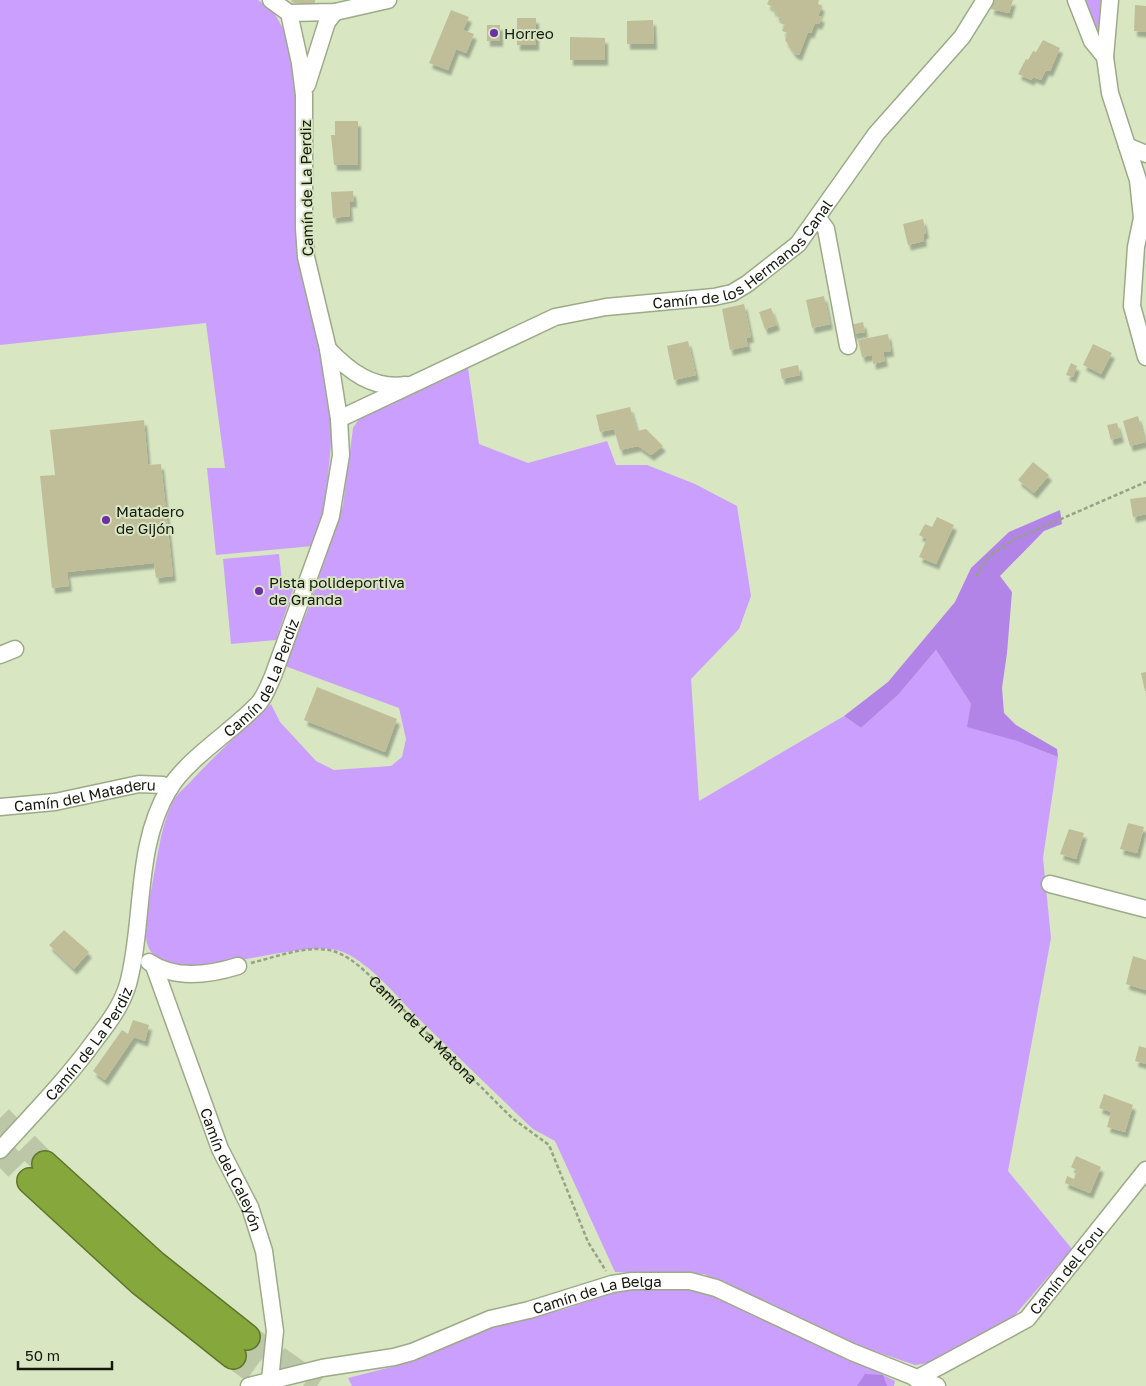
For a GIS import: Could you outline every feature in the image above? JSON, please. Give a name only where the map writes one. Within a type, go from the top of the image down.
[{"type":"highway","points":[[233,1356],[140,1282],[38,1172],[247,1337]]},
{"type":"street","points":[[271,0],[289,13],[334,12],[388,0]]},
{"type":"street","name":"Camín de los Hermanos Canal","points":[[339,419],[555,318],[606,307],[732,293],[748,284],[798,244],[876,134],[962,37],[985,0]]},
{"type":"street","points":[[1076,0],[1092,41],[1106,57]]},
{"type":"street","points":[[1110,0],[1106,57],[1110,93],[1138,180],[1142,218],[1136,247],[1132,306],[1146,357]]},
{"type":"street","points":[[304,95],[327,22],[334,12]]},
{"type":"street","name":"Camín de La Perdiz","points":[[0,1150],[73,1071],[118,1010],[128,985],[135,954],[141,884],[155,819],[170,788],[260,701],[273,676],[331,516],[341,455],[339,419],[328,349],[306,257],[304,228],[304,95],[300,63],[289,13]]},
{"type":"street","points":[[1127,146],[1146,154]]},
{"type":"street","points":[[818,218],[826,229],[848,346]]},
{"type":"street","name":"Camín de los Hermanos Canal","points":[[328,349],[347,368],[365,380],[383,385],[413,384]]},
{"type":"street","name":"Camín del Mataderu","points":[[0,807],[55,802],[139,784],[163,785],[170,788]]},
{"type":"street","points":[[1050,884],[1146,909]]},
{"type":"street","points":[[135,954],[165,971],[213,973],[238,966]]},
{"type":"street","name":"Camín del Caleyón","points":[[154,966],[220,1149],[250,1207],[264,1251],[275,1331],[270,1380]]},
{"type":"street","name":"Camín del Foru","points":[[916,1379],[1027,1319],[1146,1170]]},
{"type":"street","name":"Camín de La Belga","points":[[249,1386],[322,1368],[403,1354],[429,1346],[490,1319],[529,1310],[612,1284],[632,1281],[690,1281],[703,1283],[852,1352],[937,1386]]},
{"type":"path","points":[[976,576],[989,556],[1015,539],[1146,482]]},
{"type":"path","name":"Camín de La Matona","points":[[238,966],[319,949],[338,953],[354,962],[377,982],[512,1118],[549,1145],[588,1242],[612,1284]]},
{"type":"shaded area","points":[[0,0],[258,0],[273,11],[287,35],[298,110],[310,304],[333,422],[325,508],[313,546],[216,555],[207,468],[225,468],[206,323],[0,345]]},
{"type":"shaded area","points":[[1080,0],[1101,0],[1099,30],[1096,31]]},
{"type":"shaded area","points":[[468,368],[479,444],[528,463],[607,441],[616,465],[647,465],[695,484],[737,506],[751,596],[739,629],[691,679],[699,801],[844,716],[861,728],[898,695],[936,650],[971,704],[1014,740],[1058,757],[1043,858],[1051,938],[1008,1171],[1072,1249],[1008,1323],[936,1362],[915,1365],[842,1340],[704,1274],[615,1272],[555,1141],[533,1129],[373,972],[353,957],[343,952],[323,948],[296,950],[204,965],[178,965],[158,958],[147,943],[145,928],[148,903],[162,831],[172,803],[211,760],[271,704],[280,722],[316,761],[334,770],[391,766],[402,757],[406,739],[399,708],[285,666],[310,604],[343,505],[353,428],[359,419]]},
{"type":"shaded area","points":[[1060,510],[1062,524],[1044,531],[1000,576],[1012,592],[1002,688],[1004,713],[1016,725],[1057,749],[1058,757],[1014,740],[967,727],[971,704],[936,650],[898,695],[861,728],[844,716],[888,682],[955,602],[971,568],[1009,532]]},
{"type":"shaded area","name":"Pista polideportiva de Granda","points":[[279,554],[282,582],[296,581],[276,640],[231,644],[223,559]]},
{"type":"shaded area","points":[[689,1288],[741,1307],[794,1330],[895,1381],[894,1386],[352,1386],[348,1378],[403,1364],[486,1328],[565,1309],[621,1290]]},
{"type":"shaded area","points":[[865,1374],[883,1375],[887,1386],[857,1386]]},
{"type":"building","points":[[292,0],[315,0],[314,7],[291,2]]},
{"type":"building","points":[[769,0],[819,0],[818,4],[822,6],[818,16],[822,17],[819,24],[815,23],[811,33],[808,32],[799,55],[794,53],[785,40],[788,33],[782,31],[785,25],[780,23],[782,18],[776,16],[777,12],[772,10],[773,7],[767,4]]},
{"type":"building","points":[[993,0],[1013,0],[1009,13],[991,9]]},
{"type":"building","points":[[1135,5],[1146,6],[1146,32],[1134,31]]},
{"type":"building","points":[[451,10],[469,17],[463,30],[474,34],[466,53],[456,49],[448,70],[429,63]]},
{"type":"building","points":[[517,18],[536,18],[536,45],[517,45]]},
{"type":"building","points":[[653,20],[654,44],[627,44],[627,21]]},
{"type":"building","name":"Horreo","points":[[487,25],[500,25],[500,41],[487,41]]},
{"type":"building","points":[[570,37],[605,38],[605,60],[570,60]]},
{"type":"building","points":[[1043,40],[1060,48],[1050,71],[1046,70],[1041,80],[1033,77],[1031,80],[1018,74],[1026,59],[1028,60],[1033,51],[1036,52]]},
{"type":"building","points":[[335,121],[358,121],[358,165],[334,165],[331,135],[335,135]]},
{"type":"building","points":[[353,191],[354,202],[349,202],[350,216],[333,218],[331,192]]},
{"type":"building","points":[[923,219],[926,233],[923,234],[924,241],[908,245],[903,224]]},
{"type":"building","points":[[824,296],[830,324],[812,328],[806,300]]},
{"type":"building","points":[[744,304],[751,337],[746,338],[748,346],[730,350],[722,309]]},
{"type":"building","points":[[771,308],[777,325],[765,329],[759,312]]},
{"type":"building","points":[[863,322],[865,332],[853,334],[851,325]]},
{"type":"building","points":[[888,334],[891,351],[883,352],[885,361],[873,364],[872,355],[862,357],[858,340]]},
{"type":"building","points":[[688,341],[696,375],[674,380],[667,346]]},
{"type":"building","points":[[1093,344],[1112,353],[1101,374],[1083,365]]},
{"type":"building","points":[[1071,363],[1077,366],[1073,377],[1066,375]]},
{"type":"building","points":[[798,365],[800,375],[782,379],[780,369]]},
{"type":"building","points":[[630,407],[637,431],[646,429],[663,446],[651,455],[638,446],[620,450],[614,429],[600,432],[596,415]]},
{"type":"building","points":[[1138,416],[1145,442],[1130,446],[1123,421]]},
{"type":"building","name":"Matadero de Gijón","points":[[144,420],[148,465],[161,464],[173,576],[156,578],[154,563],[67,572],[69,586],[52,588],[40,476],[55,475],[50,430]]},
{"type":"building","points":[[1117,423],[1121,437],[1111,440],[1107,425]]},
{"type":"building","points":[[1033,462],[1049,475],[1034,493],[1018,480]]},
{"type":"building","points":[[1146,497],[1146,514],[1133,517],[1130,499]]},
{"type":"building","points":[[937,517],[954,525],[936,564],[919,557],[927,539],[919,535],[925,524],[932,527]]},
{"type":"building","points":[[1146,672],[1146,691],[1145,691],[1141,673]]},
{"type":"building","points":[[317,687],[397,719],[385,752],[304,720]]},
{"type":"building","points":[[1128,823],[1144,827],[1137,853],[1120,849]]},
{"type":"building","points":[[1069,829],[1084,833],[1076,859],[1060,854]]},
{"type":"building","points":[[64,930],[89,952],[74,969],[49,945]]},
{"type":"building","points":[[1133,956],[1146,960],[1146,990],[1126,984]]},
{"type":"building","points":[[133,1020],[149,1025],[145,1041],[134,1037],[105,1080],[93,1071],[122,1030],[128,1034]]},
{"type":"building","points":[[1139,1046],[1146,1048],[1146,1064],[1135,1061]]},
{"type":"building","points":[[1104,1094],[1133,1105],[1125,1132],[1107,1127],[1111,1112],[1099,1108]]},
{"type":"building","points":[[1076,1156],[1101,1167],[1090,1193],[1065,1183],[1067,1176],[1074,1179],[1077,1170],[1071,1167]]},
{"type":"tunnel","points":[[0,1118],[45,1164]]},
{"type":"tunnel","points":[[0,1150],[30,1181]]},
{"type":"tunnel","points":[[247,1337],[317,1386]]},
{"type":"tunnel","points":[[233,1356],[275,1386]]},
{"type":"place","name":"Horreo","points":[[494,33]]},
{"type":"place","name":"Matadero de Gijón","points":[[106,520]]},
{"type":"place","name":"Pista polideportiva de Granda","points":[[259,591]]}]
